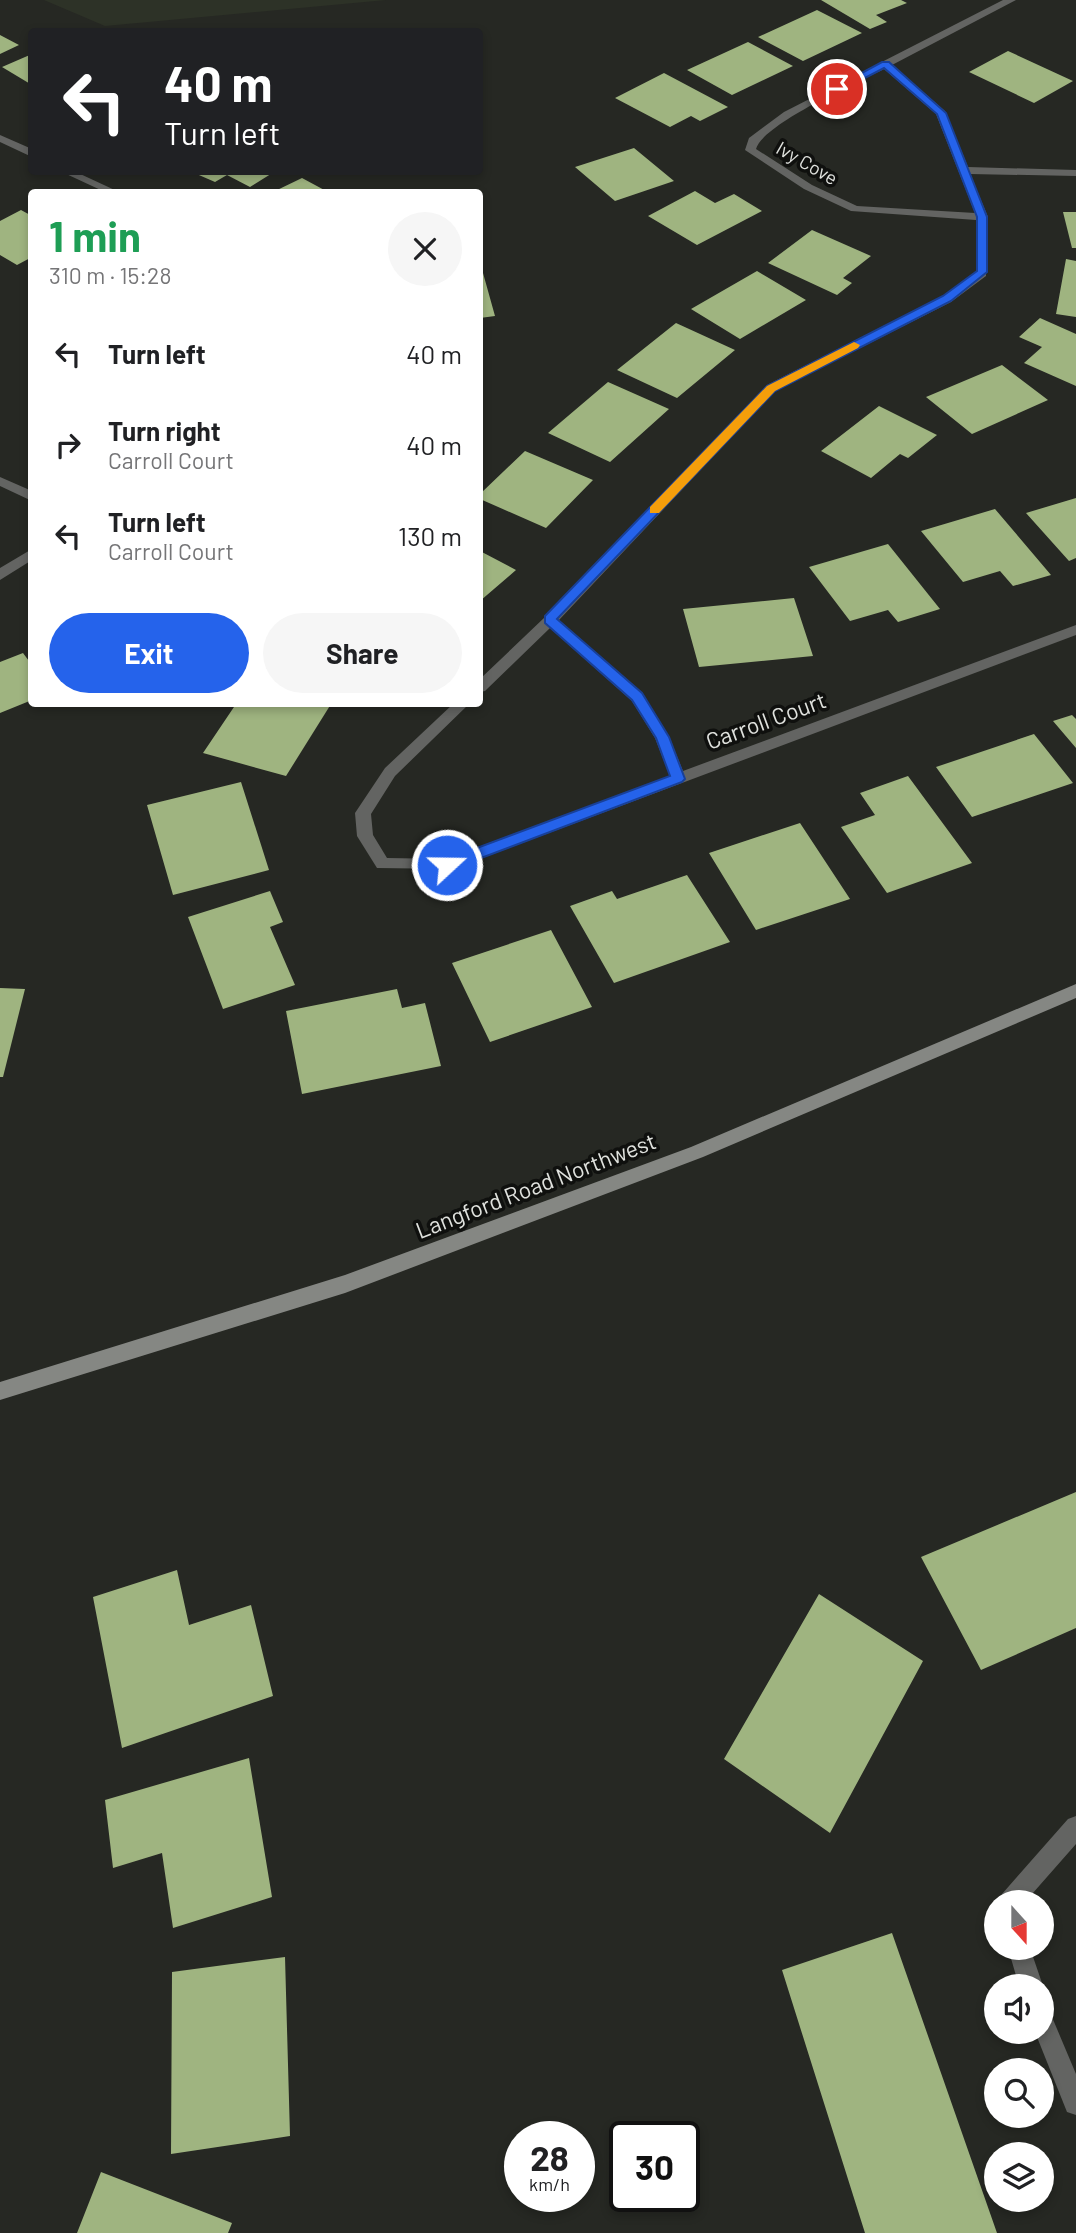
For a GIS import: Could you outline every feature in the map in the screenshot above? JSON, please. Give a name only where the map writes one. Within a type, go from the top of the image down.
[{"type":"street","name":"Ivy Cove","points":[[982,217],[855,209],[808,187],[750,150],[753,140],[788,114],[1011,0]]},
{"type":"street","points":[[483,684],[550,620],[771,388],[947,299],[982,272],[982,217],[941,113],[885,64]]},
{"type":"street","points":[[0,138],[28,152]]},
{"type":"street","points":[[963,170],[1076,173]]},
{"type":"street","points":[[75,175],[106,189]]},
{"type":"street","points":[[0,481],[28,495]]},
{"type":"street","points":[[0,575],[28,556]]},
{"type":"street","points":[[550,620],[637,697],[662,737],[678,779]]},
{"type":"street","name":"Carroll Court","points":[[459,707],[390,772],[363,813],[365,836],[383,863],[447,865],[1076,630]]},
{"type":"street","name":"Langford Road Northwest","points":[[0,1391],[345,1284],[697,1152],[1076,991]]},
{"type":"street","points":[[1021,1890],[1076,1828]]},
{"type":"street","points":[[1052,2044],[1076,2103]]},
{"type":"shaded area","points":[[44,0],[386,0],[105,26]]},
{"type":"building","points":[[821,0],[901,0],[907,3],[876,15],[887,22],[870,29]]},
{"type":"building","points":[[817,10],[862,33],[803,61],[758,37]]},
{"type":"building","points":[[0,35],[19,45],[0,54]]},
{"type":"building","points":[[748,42],[793,66],[732,95],[687,70]]},
{"type":"building","points":[[1008,51],[1073,81],[1034,103],[969,72]]},
{"type":"building","points":[[28,56],[28,83],[2,67]]},
{"type":"building","points":[[664,73],[728,107],[700,121],[691,116],[670,127],[615,98]]},
{"type":"building","points":[[634,148],[674,181],[615,201],[575,167]]},
{"type":"building","points":[[199,175],[227,175],[215,182]]},
{"type":"building","points":[[227,175],[269,175],[250,187]]},
{"type":"building","points":[[302,178],[322,189],[279,189]]},
{"type":"building","points":[[695,191],[715,203],[734,194],[762,211],[697,245],[648,216]]},
{"type":"building","points":[[21,210],[28,214],[28,259],[17,265],[0,255],[0,221]]},
{"type":"building","points":[[1063,212],[1076,212],[1076,248],[1072,248]]},
{"type":"building","points":[[812,230],[871,256],[843,278],[852,283],[837,295],[768,263]]},
{"type":"building","points":[[1066,259],[1076,261],[1076,317],[1056,314]]},
{"type":"building","points":[[757,271],[806,300],[740,339],[691,309]]},
{"type":"building","points":[[483,273],[495,316],[483,318]]},
{"type":"building","points":[[1040,318],[1076,334],[1076,386],[1024,363],[1042,347],[1019,337]]},
{"type":"building","points":[[676,323],[735,350],[677,398],[617,370]]},
{"type":"building","points":[[1002,365],[1048,400],[972,434],[926,397]]},
{"type":"building","points":[[608,382],[669,409],[610,462],[548,433]]},
{"type":"building","points":[[879,406],[937,435],[908,458],[900,454],[871,478],[821,451]]},
{"type":"building","points":[[525,451],[593,480],[546,528],[483,500],[483,491]]},
{"type":"building","points":[[1076,498],[1076,558],[1069,561],[1026,513]]},
{"type":"building","points":[[995,509],[1051,575],[1013,586],[1000,571],[963,582],[921,531]]},
{"type":"building","points":[[888,544],[940,609],[898,622],[888,610],[850,621],[809,567]]},
{"type":"building","points":[[483,553],[516,570],[483,598]]},
{"type":"building","points":[[794,598],[813,656],[699,667],[683,609]]},
{"type":"building","points":[[23,653],[28,660],[28,702],[0,713],[0,662]]},
{"type":"building","points":[[234,707],[329,707],[286,776],[203,753]]},
{"type":"building","points":[[1072,715],[1076,719],[1076,748],[1053,721]]},
{"type":"building","points":[[1034,734],[1073,783],[972,817],[936,767]]},
{"type":"building","points":[[908,776],[972,863],[887,893],[841,827],[875,815],[860,793]]},
{"type":"building","points":[[241,782],[269,870],[173,895],[147,805]]},
{"type":"building","points":[[800,823],[850,899],[756,930],[709,853]]},
{"type":"building","points":[[687,875],[730,942],[614,983],[570,906],[612,891],[617,899]]},
{"type":"building","points":[[270,891],[283,922],[270,927],[295,985],[223,1009],[188,917]]},
{"type":"building","points":[[551,930],[592,1007],[490,1042],[452,963]]},
{"type":"building","points":[[0,988],[25,989],[3,1077],[0,1077]]},
{"type":"building","points":[[397,989],[402,1008],[425,1003],[441,1066],[302,1094],[286,1011]]},
{"type":"building","points":[[1076,1492],[1076,1628],[981,1670],[921,1557]]},
{"type":"building","points":[[177,1570],[189,1625],[251,1605],[273,1696],[122,1748],[93,1597]]},
{"type":"building","points":[[819,1594],[923,1661],[830,1833],[724,1759]]},
{"type":"building","points":[[249,1758],[272,1897],[173,1928],[162,1853],[113,1868],[105,1800]]},
{"type":"building","points":[[892,1933],[984,2196],[984,2212],[990,2212],[997,2233],[865,2233],[782,1970]]},
{"type":"building","points":[[285,1957],[290,2136],[171,2154],[172,1972]]},
{"type":"building","points":[[101,2172],[232,2223],[228,2233],[77,2233]]},
{"type":"slow traffic","points":[[654,510],[771,388],[854,345]]},
{"type":"route","points":[[447,865],[678,779],[662,737],[637,697],[550,620],[771,388],[947,299],[982,272],[982,217],[941,113],[885,64],[837,89]]}]
